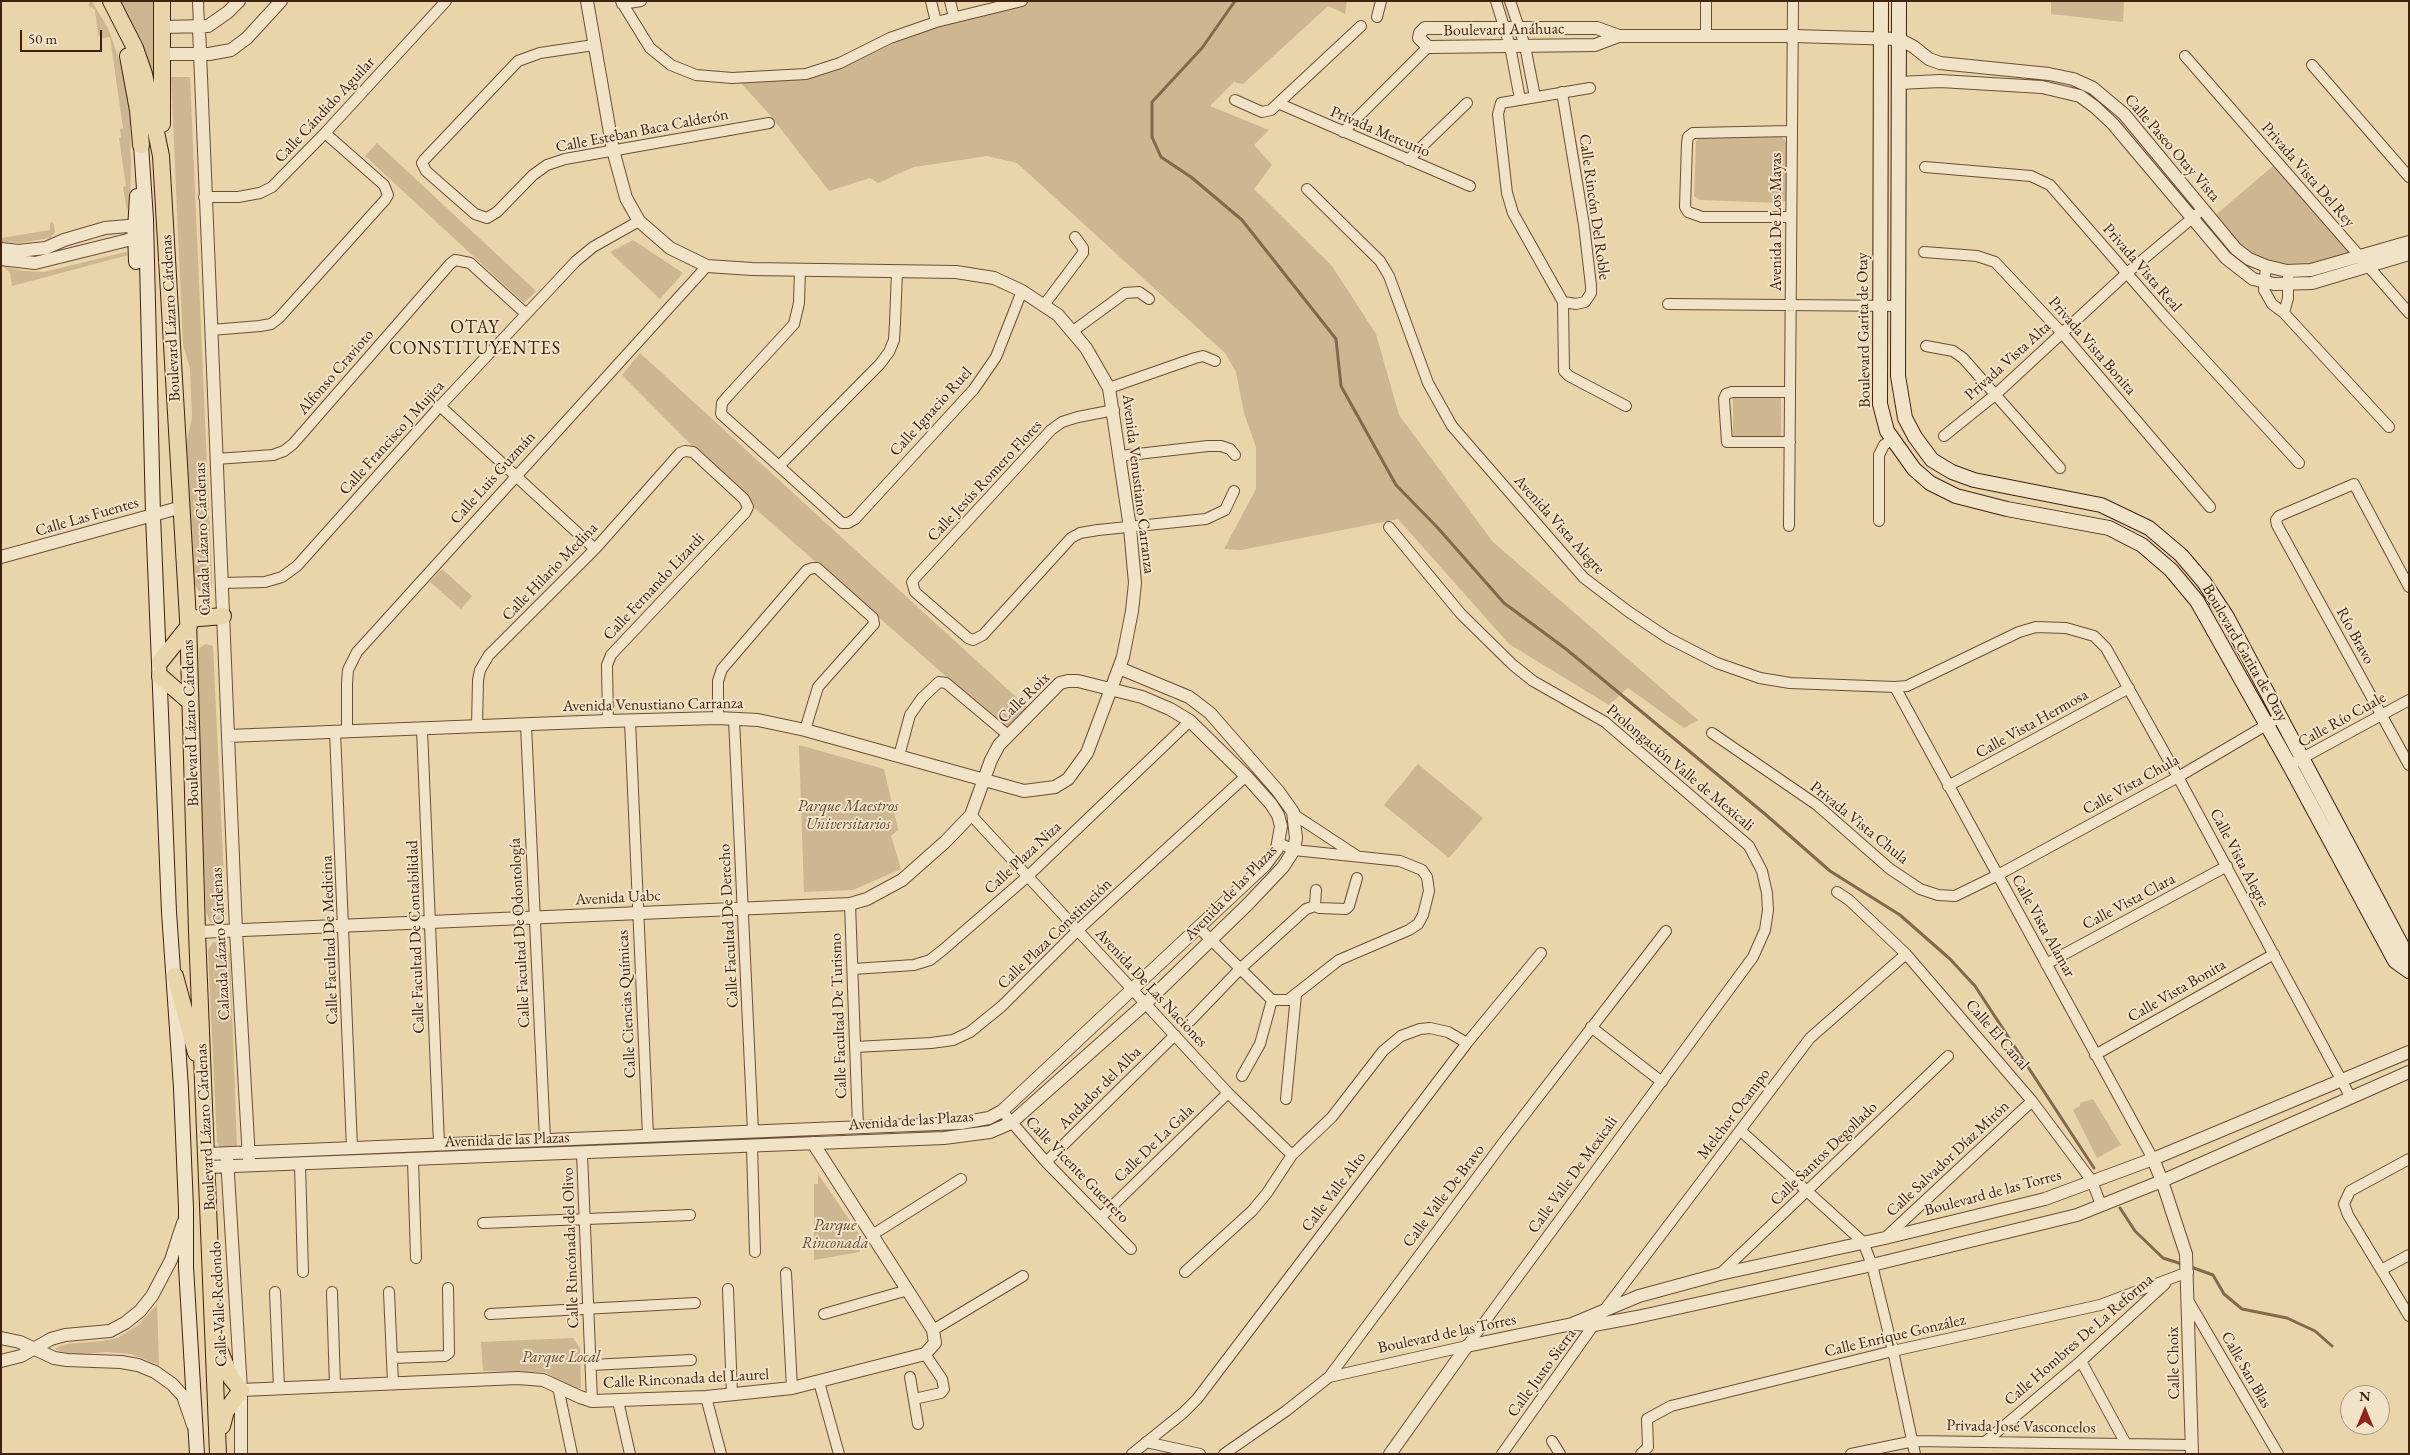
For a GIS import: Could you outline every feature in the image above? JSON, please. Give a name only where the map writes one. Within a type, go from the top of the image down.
[{"type":"highway","points":[[161,156],[162,1]]},
{"type":"highway","points":[[114,8],[133,78],[141,145]]},
{"type":"highway","name":"Boulevard Lázaro Cárdenas","points":[[114,8],[135,48],[144,74],[161,156],[188,622],[197,932],[208,1160],[218,1451]]},
{"type":"highway","points":[[190,702],[160,669],[188,622],[223,616]]},
{"type":"highway","points":[[174,976],[204,1082]]},
{"type":"highway","points":[[214,1330],[222,1359],[240,1390],[226,1411],[218,1451]]},
{"type":"main road","name":"Boulevard Garita de Otay","points":[[1881,1],[1880,404],[1891,440],[1914,469],[1930,483],[1956,496],[2007,509],[2109,528],[2158,557],[2197,601],[2266,724],[2296,762],[2405,958],[2409,971]]},
{"type":"main road","name":"Boulevard Garita de Otay","points":[[1899,1],[1900,306],[1898,376],[1905,418],[1932,460],[1952,472],[1974,480],[2101,505],[2149,528],[2181,555],[2204,582],[2227,617],[2280,717],[2296,762]]},
{"type":"main road","points":[[141,145],[131,231],[138,285],[148,322]]},
{"type":"main road","name":"Boulevard Lázaro Cárdenas","points":[[141,145],[146,219],[153,515],[169,912],[186,1208],[186,1267],[197,1454]]},
{"type":"street","name":"Calzada Lázaro Cárdenas","points":[[198,1],[204,197],[236,931],[249,1166]]},
{"type":"street","points":[[162,27],[199,28],[208,26],[220,19],[239,1]]},
{"type":"street","points":[[162,54],[219,53],[239,45],[281,1]]},
{"type":"street","name":"Calle Cándido Aguilar","points":[[204,197],[238,197],[260,193],[272,187],[325,133],[446,1]]},
{"type":"street","name":"Avenida Venustiano Carranza","points":[[228,736],[608,721],[718,718],[758,720],[805,730],[1024,791],[1055,787],[1068,780],[1087,753],[1112,689],[1129,634],[1134,583],[1130,528],[1114,410],[1109,388],[1103,374],[1073,331],[1044,305],[1022,290],[994,278],[956,272],[752,269],[707,266],[670,248],[639,222],[626,198],[613,150],[587,1]]},
{"type":"street","points":[[641,1],[621,2],[650,48],[671,65],[696,75],[732,78],[806,74],[840,62],[890,38],[936,22],[1022,1]]},
{"type":"street","points":[[931,1],[936,22]]},
{"type":"street","points":[[950,1],[954,17]]},
{"type":"street","points":[[1377,17],[1381,1]]},
{"type":"street","points":[[1496,1],[1510,46],[1520,99]]},
{"type":"street","points":[[1510,1],[1525,46],[1535,97]]},
{"type":"street","points":[[1706,1],[1706,36]]},
{"type":"street","name":"Avenida De Los Mayas","points":[[1789,526],[1793,1]]},
{"type":"street","points":[[1235,100],[1265,112],[1280,104],[1361,26]]},
{"type":"street","points":[[1444,28],[1445,47]]},
{"type":"street","name":"Boulevard Anáhuac","points":[[1619,36],[1595,45],[1445,47],[1428,47],[1419,38],[1421,30],[1444,28],[1597,28],[1619,36],[1792,36],[1899,39]]},
{"type":"street","name":"Calle Paseo Otay Vista","points":[[1899,39],[1940,63],[2049,74],[2073,79],[2093,88],[2124,114],[2236,249],[2249,259],[2266,266],[2287,272],[2311,270],[2409,242]]},
{"type":"street","name":"Calle Esteban Baca Calderón","points":[[594,45],[540,53],[518,61],[422,163],[426,170],[476,214],[487,218],[497,212],[533,174],[546,165],[613,150],[769,123]]},
{"type":"street","points":[[1343,132],[1428,47]]},
{"type":"street","name":"Privada Vista Del Rey","points":[[2185,56],[2409,313]]},
{"type":"street","points":[[1940,63],[1940,81]]},
{"type":"street","points":[[2312,66],[2409,178]]},
{"type":"street","name":"Calle Paseo Otay Vista","points":[[1899,83],[1940,81],[2062,90],[2080,96],[2095,106],[2113,124],[2226,258],[2252,279],[2289,285],[2312,283],[2409,254]]},
{"type":"street","points":[[1590,88],[1505,101],[1501,103],[1498,114],[1509,204],[1563,302],[1564,371],[1569,376],[1626,406]]},
{"type":"street","name":"Calle Rincón Del Roble","points":[[1562,92],[1584,225],[1591,286],[1590,293],[1585,302],[1576,304],[1563,302]]},
{"type":"street","points":[[1408,160],[1467,103]]},
{"type":"street","name":"Privada Mercurio","points":[[1280,104],[1470,186]]},
{"type":"street","points":[[2113,124],[2124,114]]},
{"type":"street","points":[[1791,132],[1693,133],[1688,137],[1687,143],[1685,207],[1688,212],[1702,217],[1791,217]]},
{"type":"street","points":[[211,330],[260,326],[271,324],[279,318],[388,195],[384,185],[325,133]]},
{"type":"street","name":"Privada Vista Real","points":[[1925,167],[2041,179],[2050,185],[2299,463]]},
{"type":"street","name":"Avenida Vista Alegre","points":[[1307,189],[1380,261],[1389,276],[1428,383],[1452,426],[1584,578],[1652,628],[1717,664],[1760,678],[1790,682],[1895,687],[1907,686],[2019,632],[2036,627],[2066,628],[2094,636]]},
{"type":"street","name":"Privada Vista Alta","points":[[1944,436],[1995,395],[2127,273],[2203,209]]},
{"type":"street","name":"Calle Francisco J Mujica","points":[[221,583],[265,582],[282,577],[297,566],[525,313],[584,253],[639,222]]},
{"type":"street","points":[[1,249],[31,250],[46,248],[64,240],[105,228],[131,231],[128,240],[35,263],[1,259]]},
{"type":"street","points":[[1044,305],[1083,253],[1083,248],[1075,237]]},
{"type":"street","points":[[31,250],[28,258],[35,263]]},
{"type":"street","name":"Privada Vista Bonita","points":[[1924,252],[1977,256],[1995,262],[2062,333],[2210,507]]},
{"type":"street","name":"Alfonso Cravioto","points":[[216,459],[273,455],[284,451],[293,444],[455,260],[470,263],[525,313]]},
{"type":"street","name":"Calle Luis Guzmán","points":[[341,732],[347,677],[357,652],[514,476],[707,266]]},
{"type":"street","points":[[2266,266],[2264,282],[2266,296],[2272,304],[2284,313],[2390,427]]},
{"type":"street","points":[[800,269],[800,303],[794,324],[722,403],[721,414],[725,420],[779,466],[880,364],[889,352],[895,331],[897,271]]},
{"type":"street","points":[[2284,313],[2287,305],[2289,285],[2287,272]]},
{"type":"street","name":"Calle Ignacio Ruel","points":[[779,466],[842,523],[855,520],[974,389],[996,357],[1022,290]]},
{"type":"street","points":[[1073,331],[1132,291],[1139,292],[1149,299]]},
{"type":"street","points":[[1668,304],[1900,306]]},
{"type":"street","points":[[1926,346],[1953,351],[1963,358],[2060,468]]},
{"type":"street","points":[[1109,388],[1195,358],[1203,356],[1215,361]]},
{"type":"street","points":[[1790,392],[1732,392],[1726,394],[1724,399],[1726,442],[1790,442]]},
{"type":"street","points":[[440,406],[595,549]]},
{"type":"street","name":"Calle Jesús Romero Flores","points":[[1114,410],[1062,422],[1051,430],[912,582],[915,592],[968,638],[973,640],[983,635],[1070,538],[1080,533],[1130,528]]},
{"type":"street","points":[[1879,521],[1879,455],[1884,445],[1891,440]]},
{"type":"street","points":[[1120,456],[1208,446],[1222,446],[1230,449],[1235,455]]},
{"type":"street","name":"Calle Hilario Medina","points":[[477,727],[478,680],[480,670],[489,655],[595,549],[680,453],[685,450],[693,452],[744,499],[748,507],[744,513]]},
{"type":"street","name":"Río Bravo","points":[[2409,587],[2354,484],[2279,516],[2276,520],[2277,525],[2409,765]]},
{"type":"street","points":[[1130,528],[1215,516],[1225,510],[1234,491]]},
{"type":"street","name":"Calle Las Fuentes","points":[[1,557],[182,507]]},
{"type":"street","name":"Calle Fernando Lizardi","points":[[608,721],[607,665],[611,655],[744,513]]},
{"type":"street","name":"Prolongación Valle de Mexicali","points":[[1390,527],[1461,614],[1513,665],[1533,681],[1605,722],[1749,846],[1762,871],[1767,893],[1768,910]]},
{"type":"street","points":[[718,718],[718,681],[722,669],[807,570],[817,568],[873,618],[872,628],[818,687],[805,730]]},
{"type":"street","name":"Calle Vista Alegre","points":[[2094,636],[2106,648],[2129,688],[2351,1098]]},
{"type":"street","name":"Avenida de las Plazas","points":[[208,1160],[228,1167],[814,1144],[969,1136],[990,1132],[1011,1123],[1146,1003],[1283,867],[1294,850],[1296,838],[1293,814],[1278,791],[1210,713],[1198,703],[1176,691],[1119,668]]},
{"type":"street","name":"Calle Roix","points":[[984,780],[993,754],[1008,735],[1060,683],[1078,681],[1112,689]]},
{"type":"street","points":[[899,756],[910,715],[936,684],[946,683],[1008,735]]},
{"type":"street","name":"Calle Vista Alamar","points":[[1895,687],[1996,876],[2152,1159],[2162,1181]]},
{"type":"street","name":"Calle Vista Hermosa","points":[[1948,786],[2129,688]]},
{"type":"street","name":"Avenida de las Plazas","points":[[208,1160],[227,1153],[961,1123],[989,1118],[1002,1111],[1265,865],[1279,843],[1281,826],[1278,814],[1246,776],[1190,721],[1157,702],[1112,689]]},
{"type":"street","name":"Calle Río Cuale","points":[[2296,762],[2409,700]]},
{"type":"street","name":"Calle Vista Chula","points":[[1996,876],[2178,777],[2280,717]]},
{"type":"street","name":"Calle Facultad De Derecho","points":[[734,719],[753,1132]]},
{"type":"street","name":"Calle Ciencias Químicas","points":[[630,721],[648,1136]]},
{"type":"street","name":"Calle Plaza Niza","points":[[853,969],[914,965],[930,960],[1028,876],[1190,721]]},
{"type":"street","name":"Calle Facultad De Odontología","points":[[526,725],[544,1140]]},
{"type":"street","name":"Calle Facultad De Contabilidad","points":[[422,729],[439,1144]]},
{"type":"street","name":"Calle Facultad De Medicina","points":[[341,732],[352,1148]]},
{"type":"street","name":"Privada Vista Chula","points":[[1712,733],[1817,805],[1890,870],[1920,888],[1938,895],[1955,896],[1996,876]]},
{"type":"street","name":"Calle Plaza Constitución","points":[[855,1047],[931,1043],[953,1040],[970,1032],[1002,1006],[1078,930],[1246,776]]},
{"type":"street","name":"Avenida Uabc","points":[[197,932],[850,904],[867,899],[902,880],[945,842],[972,815],[984,780]]},
{"type":"street","points":[[1293,814],[1360,858]]},
{"type":"street","name":"Avenida De Las Naciones","points":[[972,815],[1228,1093],[1292,1155]]},
{"type":"street","points":[[1198,927],[1272,1000],[1288,1000],[1340,960],[1409,930],[1418,924],[1423,915],[1429,882],[1422,870],[1400,861],[1294,850],[1279,843]]},
{"type":"street","name":"Calle Vista Clara","points":[[2046,964],[2227,866]]},
{"type":"street","points":[[1190,1021],[1240,969],[1306,909],[1315,906],[1319,908],[1346,909],[1349,906],[1358,878]]},
{"type":"street","points":[[1315,906],[1316,890]]},
{"type":"street","name":"Calle El Canal","points":[[1837,892],[1906,954],[2032,1101],[2092,1181],[2101,1205]]},
{"type":"street","name":"Calle Facultad De Turismo","points":[[850,904],[858,1127]]},
{"type":"street","name":"Calle Valle De Mexicali","points":[[1390,1454],[1467,1346],[1753,957],[1766,930],[1768,910]]},
{"type":"street","name":"Calle Valle De Bravo","points":[[1224,1454],[1286,1411],[1329,1377],[1591,1027],[1666,931]]},
{"type":"street","name":"Calle Valle Alto","points":[[1132,1454],[1183,1413],[1212,1380],[1467,1043],[1540,953]]},
{"type":"street","name":"Melchor Ocampo","points":[[1605,1309],[1810,1038],[1906,954]]},
{"type":"street","name":"Calle Vista Bonita","points":[[2095,1055],[2274,954]]},
{"type":"street","points":[[1286,1099],[1296,995]]},
{"type":"street","points":[[1242,1076],[1260,1044],[1272,1000]]},
{"type":"street","points":[[1591,1027],[1662,1082]]},
{"type":"street","points":[[1186,1272],[1252,1211],[1267,1193],[1292,1155],[1332,1117],[1373,1061],[1401,1036],[1420,1029],[1430,1028],[1448,1032],[1467,1043]]},
{"type":"street","name":"Andador del Alba","points":[[1046,1162],[1175,1035]]},
{"type":"street","name":"Boulevard de las Torres","points":[[1329,1377],[1572,1324],[1639,1296],[1720,1274],[1885,1238],[2045,1199],[2152,1159],[2409,1052]]},
{"type":"street","name":"Calle Santos Degollado","points":[[1720,1274],[1948,1056]]},
{"type":"street","name":"Boulevard de las Torres","points":[[1572,1324],[1594,1326],[1872,1265],[2048,1223],[2162,1181],[2409,1072]]},
{"type":"street","name":"Calle De La Gala","points":[[1101,1217],[1228,1093]]},
{"type":"street","name":"Calle Salvador Díaz Mirón","points":[[1885,1238],[2032,1101]]},
{"type":"street","name":"Calle Vicente Guerrero","points":[[1002,1111],[1046,1162],[1131,1249]]},
{"type":"street","points":[[1741,1131],[1863,1242],[1872,1265],[1914,1441],[1915,1454]]},
{"type":"street","points":[[814,1144],[933,1330],[934,1343],[925,1354],[942,1379],[944,1389],[941,1393],[914,1400]]},
{"type":"street","points":[[752,1146],[755,1252]]},
{"type":"street","name":"Calle Valle Redondo","points":[[227,1153],[242,1454]]},
{"type":"street","name":"Calle Rincónada del Olivo","points":[[582,1153],[592,1401]]},
{"type":"street","points":[[2409,1159],[2350,1191],[2344,1204],[2348,1215],[2409,1316]]},
{"type":"street","points":[[413,1160],[416,1258]]},
{"type":"street","points":[[300,1164],[303,1272]]},
{"type":"street","points":[[872,1235],[961,1179]]},
{"type":"street","points":[[2162,1181],[2186,1254],[2188,1272]]},
{"type":"street","points":[[1,1361],[21,1356],[51,1339],[65,1335],[110,1331],[125,1323],[140,1311],[152,1296],[171,1260],[179,1239],[186,1208]]},
{"type":"street","points":[[483,1223],[690,1216]]},
{"type":"street","points":[[2381,1270],[2409,1255]]},
{"type":"street","name":"Calle Enrique González","points":[[1641,1454],[1648,1447],[1646,1418],[1671,1406],[1893,1351],[2100,1305],[2188,1272]]},
{"type":"street","name":"Calle Choix","points":[[2188,1272],[2192,1449]]},
{"type":"street","points":[[786,1273],[792,1388]]},
{"type":"street","points":[[933,1330],[1023,1276]]},
{"type":"street","name":"Calle Hombres De La Reforma","points":[[1985,1442],[2082,1361],[2169,1280]]},
{"type":"street","points":[[392,1358],[446,1356],[449,1354],[448,1288]]},
{"type":"street","points":[[728,1289],[732,1396]]},
{"type":"street","points":[[824,1314],[908,1290]]},
{"type":"street","points":[[275,1292],[279,1388]]},
{"type":"street","points":[[332,1292],[335,1386]]},
{"type":"street","points":[[389,1292],[394,1383]]},
{"type":"street","name":"Calle San Blas","points":[[2189,1302],[2278,1454]]},
{"type":"street","points":[[490,1314],[695,1304]]},
{"type":"street","name":"Calle Justo Sierra","points":[[1502,1454],[1605,1309]]},
{"type":"street","points":[[1,1338],[20,1342],[54,1358],[121,1362],[138,1365],[156,1372],[172,1384],[183,1396],[196,1431]]},
{"type":"street","name":"Calle Rinconada del Laurel","points":[[240,1390],[518,1378],[543,1380],[592,1401],[732,1396],[792,1388],[925,1354]]},
{"type":"street","points":[[591,1365],[691,1360]]},
{"type":"street","points":[[2082,1361],[2126,1444]]},
{"type":"street","points":[[910,1377],[918,1424]]},
{"type":"street","points":[[819,1382],[839,1454]]},
{"type":"street","points":[[558,1387],[572,1454]]},
{"type":"street","points":[[706,1397],[721,1454]]},
{"type":"street","points":[[618,1401],[630,1454]]},
{"type":"street","name":"Privada José Vasconcelos","points":[[1851,1454],[1914,1441],[2126,1444],[2192,1449]]},
{"type":"street","points":[[1146,1442],[1200,1454]]},
{"type":"street","points":[[1552,1442],[1560,1454]]},
{"type":"green space","points":[[120,1],[154,1],[155,92],[147,58]]},
{"type":"green space","points":[[1032,1],[1347,1],[1345,14],[1328,6],[1243,84],[1234,82],[1210,106],[1269,130],[1254,145],[1272,165],[1254,189],[1332,266],[1376,334],[1399,415],[1493,542],[1698,720],[1684,728],[1628,688],[1609,705],[1509,644],[1398,519],[1241,550],[1224,549],[1256,489],[1256,447],[1244,413],[1236,372],[1225,353],[1017,163],[987,156],[914,167],[878,183],[870,178],[829,191],[770,115],[740,82],[777,81],[833,72],[937,23]]},
{"type":"green space","points":[[2051,1],[2124,1],[2123,22],[2051,14]]},
{"type":"green space","points":[[92,2],[108,28],[124,73],[130,116],[130,200],[127,211],[123,187],[126,186],[119,138],[121,138],[120,129],[123,128],[110,37],[102,38],[98,35],[95,10],[88,5]]},
{"type":"green space","points":[[171,77],[190,77],[212,581],[212,587],[207,593],[199,591],[193,582],[186,444],[192,418],[190,368],[183,345]]},
{"type":"green space","points":[[1701,136],[1782,137],[1786,142],[1786,200],[1781,203],[1700,200],[1694,196],[1696,141]]},
{"type":"green space","points":[[377,143],[536,291],[524,303],[365,156]]},
{"type":"green space","points":[[2279,161],[2359,256],[2311,270],[2249,259],[2212,218]]},
{"type":"green space","points":[[53,222],[55,232],[50,238],[20,243],[1,242],[1,238],[50,230],[50,223]]},
{"type":"green space","points":[[633,240],[683,273],[660,299],[610,252]]},
{"type":"green space","points":[[126,252],[128,255],[12,286],[10,273],[3,266],[24,271],[44,272]]},
{"type":"green space","points":[[640,353],[1027,707],[1006,729],[751,505],[622,375]]},
{"type":"green space","points":[[1733,398],[1781,398],[1781,438],[1733,438]]},
{"type":"green space","points":[[442,569],[472,596],[461,609],[430,582]]},
{"type":"green space","points":[[206,644],[213,646],[226,921],[220,926],[210,922],[206,911],[196,720],[199,648]]},
{"type":"green space","name":"Parque Maestros Universitarios","points":[[799,745],[884,769],[898,830],[891,836],[901,869],[853,890],[804,892]]},
{"type":"green space","points":[[1418,764],[1483,818],[1449,858],[1384,805]]},
{"type":"green space","points":[[213,942],[222,943],[230,954],[237,1148],[221,1150],[217,1142],[208,950]]},
{"type":"green space","points":[[2093,1099],[2121,1145],[2097,1158],[2073,1110],[2080,1106],[2080,1103]]},
{"type":"green space","name":"Parque Rinconada","points":[[818,1174],[866,1244],[859,1246],[860,1252],[814,1260],[814,1184],[818,1184]]},
{"type":"green space","points":[[157,1305],[159,1365],[131,1354],[107,1352],[72,1355],[54,1349],[66,1344],[118,1338],[138,1325]]},
{"type":"green space","name":"Parque Local","points":[[573,1338],[580,1348],[581,1388],[572,1388],[545,1372],[483,1371],[481,1342]]},
{"type":"waterway","points":[[1235,1],[1202,48],[1152,102],[1152,137],[1161,157],[1191,177],[1242,220],[1336,339],[1341,386],[1396,485],[1437,527],[1504,603],[1566,649],[1765,814],[1830,871],[1900,915],[1950,959],[1975,986],[2094,1168]]},
{"type":"waterway","points":[[2120,1208],[2135,1231],[2163,1258],[2182,1264]]},
{"type":"waterway","points":[[2191,1267],[2213,1275],[2224,1294],[2242,1309],[2287,1318],[2315,1331],[2332,1346]]},
{"type":"district","name":"OTAY CONSTITUYENTES","points":[[475,338]]}]
